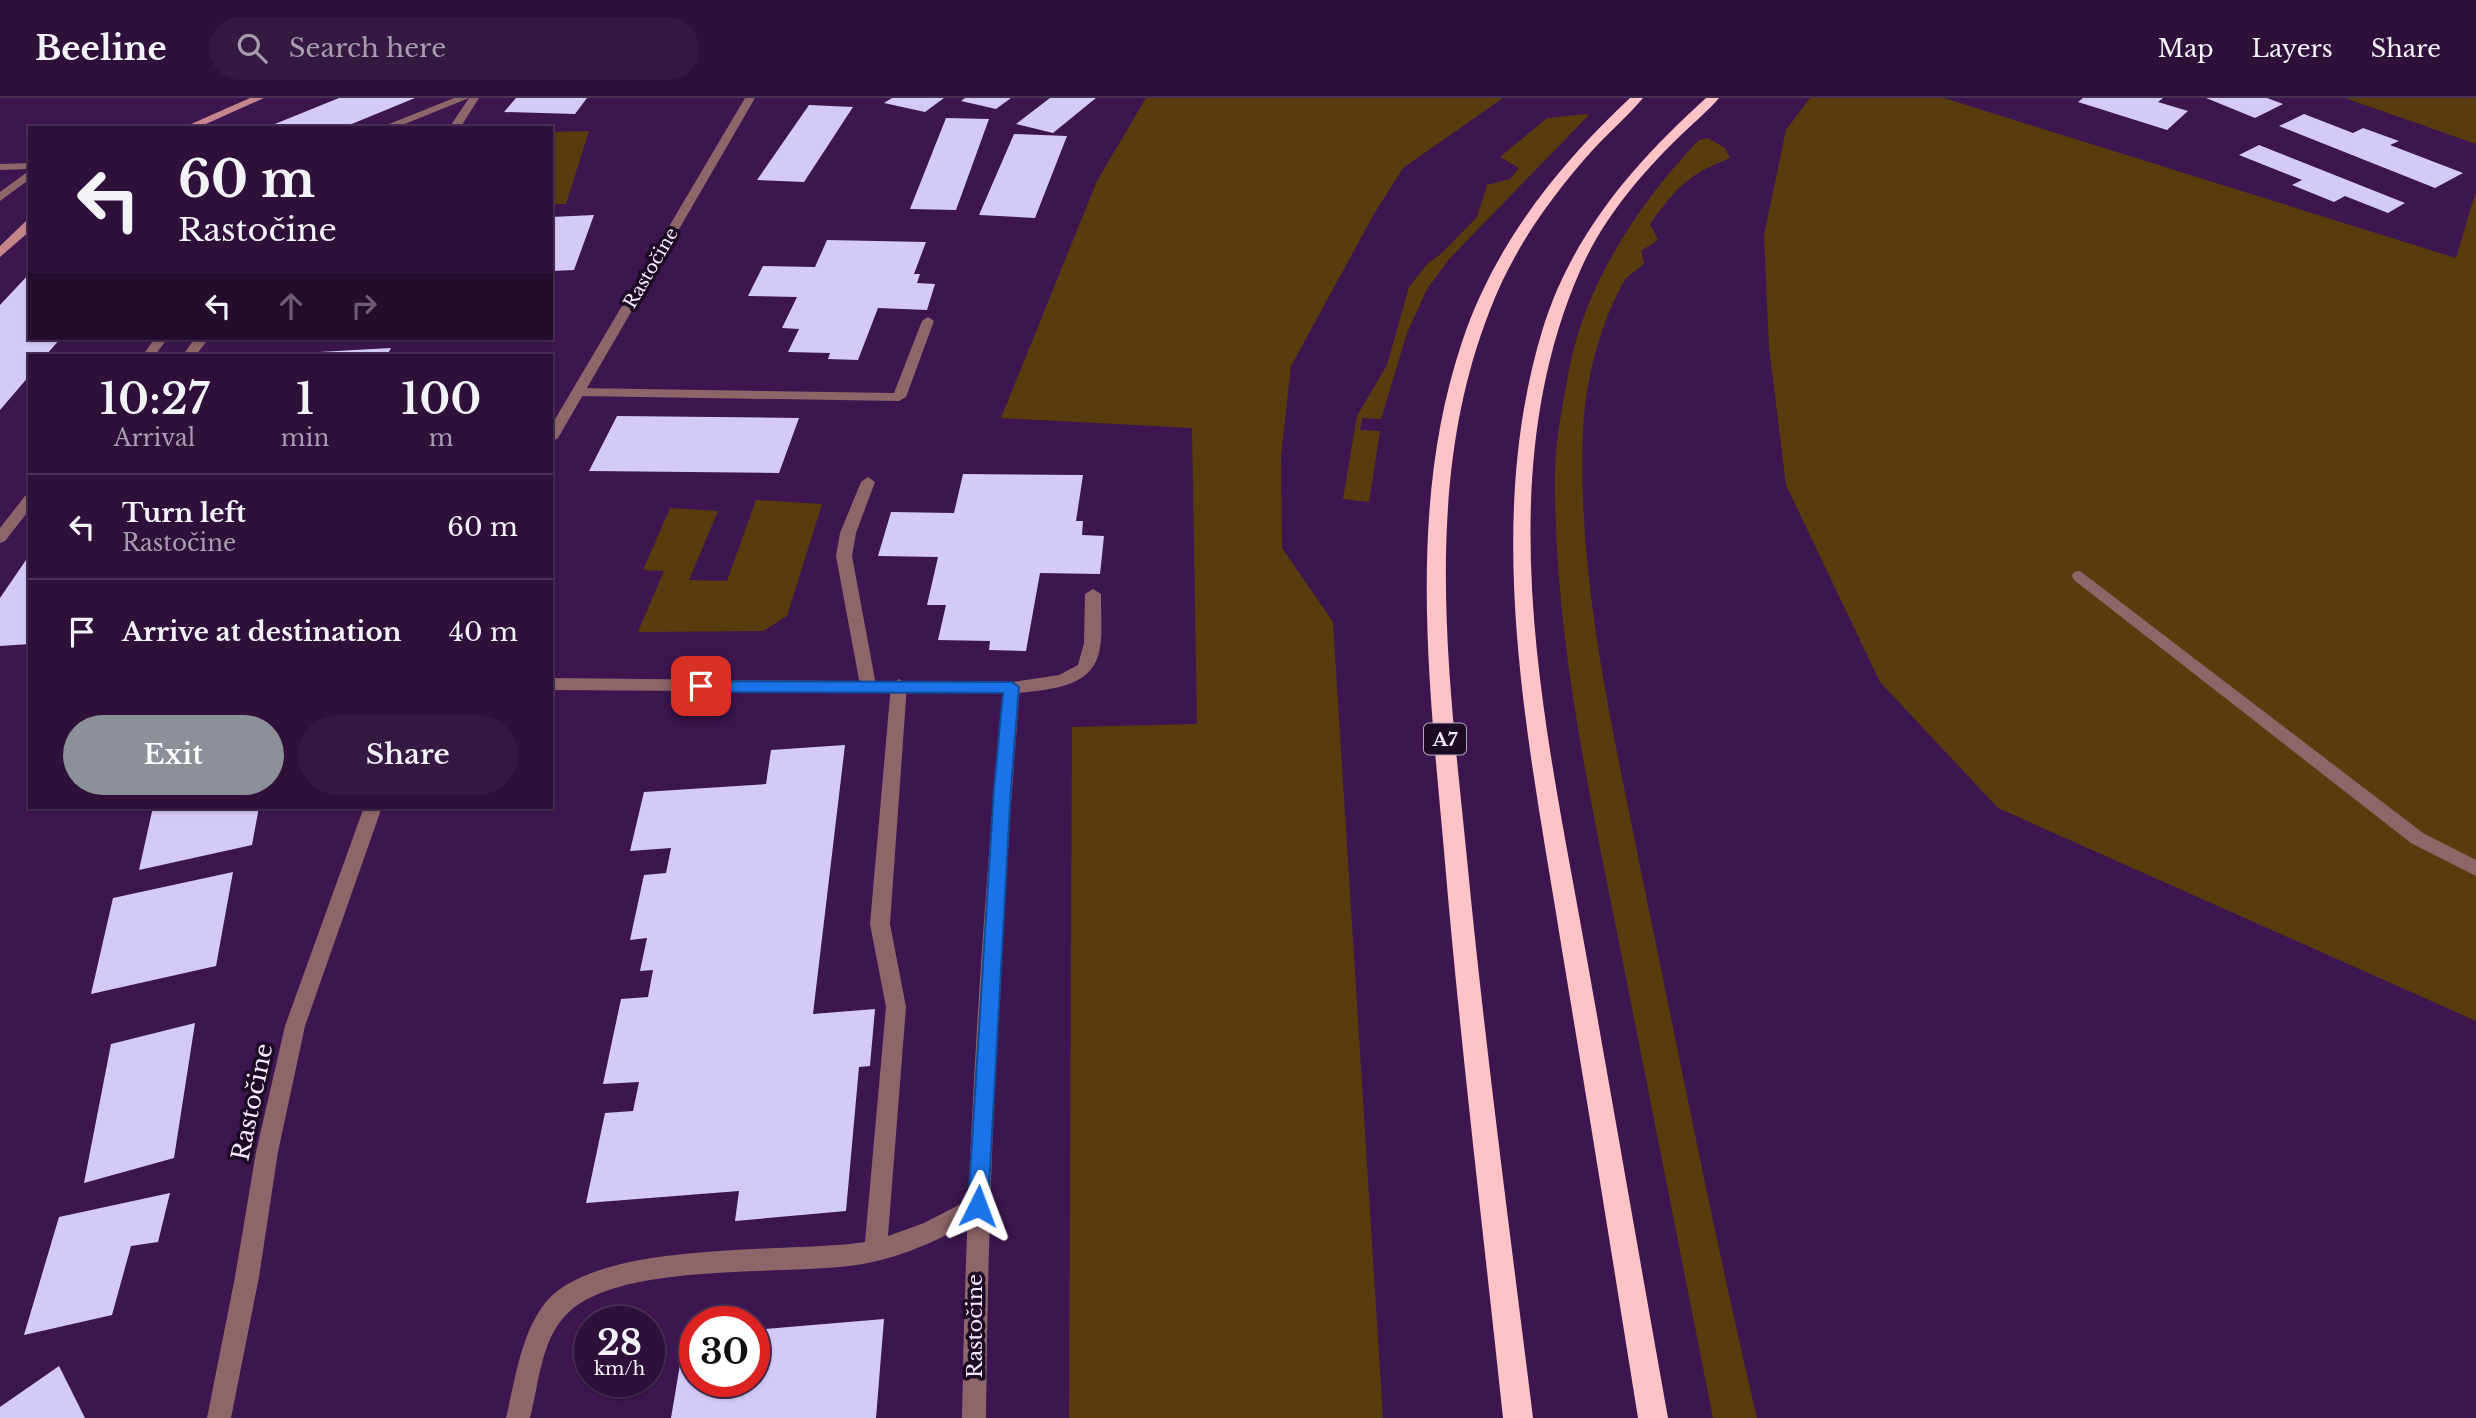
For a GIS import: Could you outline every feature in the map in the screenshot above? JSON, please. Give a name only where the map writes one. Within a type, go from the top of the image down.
[{"type":"highway","points":[[1653,1418],[1540,747],[1527,641],[1525,442],[1552,327],[1574,268],[1626,187],[1682,126],[1713,98]]},
{"type":"highway","name":"A7","points":[[1518,1418],[1462,934],[1449,785],[1435,607],[1438,487],[1461,372],[1477,320],[1493,286],[1541,203],[1596,137],[1631,104]]},
{"type":"main road","points":[[192,126],[259,98]]},
{"type":"main road","points":[[0,253],[28,226]]},
{"type":"street","points":[[389,126],[464,98]]},
{"type":"street","points":[[455,126],[474,98]]},
{"type":"street","name":"Rastočine","points":[[553,435],[750,98]]},
{"type":"street","points":[[0,167],[28,166]]},
{"type":"street","points":[[0,198],[28,175]]},
{"type":"street","points":[[579,392],[899,397],[928,321]]},
{"type":"street","points":[[190,354],[200,340]]},
{"type":"street","points":[[868,482],[848,533],[844,555],[868,685]]},
{"type":"street","points":[[0,538],[28,502]]},
{"type":"street","points":[[2080,576],[2417,838],[2476,869]]},
{"type":"street","points":[[553,684],[1012,687],[1062,682],[1077,678],[1086,668],[1093,651],[1093,594]]},
{"type":"street","points":[[876,1250],[896,1007],[880,924],[899,685]]},
{"type":"street","name":"Rastočine","points":[[974,1418],[978,1206],[1002,788],[1012,687]]},
{"type":"street","name":"Rastočine","points":[[219,1418],[247,1277],[267,1152],[295,1026],[372,809]]},
{"type":"street","points":[[518,1418],[541,1336],[559,1305],[600,1281],[670,1267],[851,1255],[902,1244],[940,1229],[978,1206]]},
{"type":"shaded area","points":[[1146,98],[1503,98],[1403,168],[1374,214],[1291,366],[1281,456],[1282,548],[1333,622],[1383,1418],[1069,1418],[1072,727],[1197,724],[1192,428],[1001,418],[1097,181]]},
{"type":"shaded area","points":[[1810,98],[1944,98],[2456,258],[2476,191],[2476,1021],[1998,808],[1880,682],[1786,485],[1769,347],[1764,235],[1786,130]]},
{"type":"shaded area","points":[[2345,98],[2476,98],[2476,144]]},
{"type":"shaded area","points":[[1589,115],[1450,258],[1427,289],[1407,333],[1381,419],[1362,418],[1360,430],[1380,431],[1369,502],[1343,499],[1357,416],[1387,365],[1409,287],[1428,263],[1441,254],[1477,217],[1487,185],[1510,179],[1519,168],[1500,157],[1547,118]]},
{"type":"shaded area","points":[[589,131],[566,204],[553,204],[553,132]]},
{"type":"shaded area","points":[[1708,138],[1725,148],[1730,158],[1693,177],[1676,191],[1659,211],[1650,224],[1658,240],[1641,251],[1644,263],[1625,280],[1600,336],[1587,394],[1583,432],[1583,489],[1592,602],[1610,714],[1698,1150],[1757,1418],[1713,1418],[1584,763],[1566,648],[1556,533],[1555,463],[1560,423],[1569,370],[1588,306],[1602,275],[1636,217],[1677,164],[1699,140]]},
{"type":"shaded area","points":[[756,500],[822,504],[787,616],[763,631],[638,632],[664,571],[643,570],[670,508],[718,511],[689,580],[727,581]]},
{"type":"building","points":[[339,98],[415,98],[347,126],[270,126]]},
{"type":"building","points":[[516,98],[587,98],[575,114],[504,112]]},
{"type":"building","points":[[892,98],[944,98],[925,112],[884,103]]},
{"type":"building","points":[[965,98],[1011,98],[996,109],[961,101]]},
{"type":"building","points":[[1050,98],[1096,98],[1053,133],[1016,124]]},
{"type":"building","points":[[2083,98],[2163,98],[2158,102],[2188,111],[2167,130],[2078,102]]},
{"type":"building","points":[[2206,98],[2267,98],[2283,104],[2255,118]]},
{"type":"building","points":[[809,105],[853,107],[804,182],[757,180]]},
{"type":"building","points":[[2304,114],[2353,133],[2363,128],[2399,141],[2390,145],[2463,173],[2435,188],[2279,126]]},
{"type":"building","points":[[946,118],[989,119],[956,210],[910,209]]},
{"type":"building","points":[[1014,134],[1067,136],[1035,218],[979,215]]},
{"type":"building","points":[[2259,145],[2405,203],[2388,213],[2345,196],[2334,202],[2292,185],[2302,180],[2239,155]]},
{"type":"building","points":[[594,215],[574,270],[553,271],[553,217]]},
{"type":"building","points":[[827,240],[926,242],[914,274],[920,274],[917,283],[935,284],[927,310],[878,308],[858,360],[828,359],[830,353],[788,352],[799,329],[782,328],[797,297],[748,296],[763,266],[815,267]]},
{"type":"building","points":[[28,275],[28,340],[59,340],[47,354],[28,354],[28,377],[0,410],[0,305]]},
{"type":"building","points":[[391,348],[388,354],[301,353]]},
{"type":"building","points":[[617,416],[799,418],[779,473],[589,471]]},
{"type":"building","points":[[963,474],[1083,475],[1076,521],[1083,521],[1082,535],[1104,536],[1100,574],[1040,573],[1026,651],[989,650],[990,641],[938,640],[946,605],[927,605],[938,557],[878,556],[891,512],[954,513]]},
{"type":"building","points":[[28,557],[28,644],[0,646],[0,598]]},
{"type":"building","points":[[845,745],[813,1014],[875,1009],[870,1066],[859,1067],[846,1211],[735,1221],[739,1191],[586,1203],[605,1113],[633,1111],[639,1082],[603,1084],[621,999],[648,997],[653,970],[640,971],[647,938],[630,940],[644,875],[666,873],[671,848],[630,851],[644,792],[766,784],[771,750]]},
{"type":"building","points":[[153,809],[259,809],[252,845],[139,870]]},
{"type":"building","points":[[233,872],[216,966],[91,994],[113,898]]},
{"type":"building","points":[[195,1023],[174,1158],[84,1183],[111,1044]]},
{"type":"building","points":[[170,1193],[158,1242],[131,1246],[112,1315],[24,1335],[59,1217]]},
{"type":"building","points":[[884,1319],[876,1418],[671,1418],[679,1371],[679,1397],[770,1397],[770,1329]]},
{"type":"building","points":[[59,1366],[85,1418],[0,1418],[0,1407]]},
{"type":"route","points":[[701,686],[1012,687],[1002,788],[978,1206]]}]
